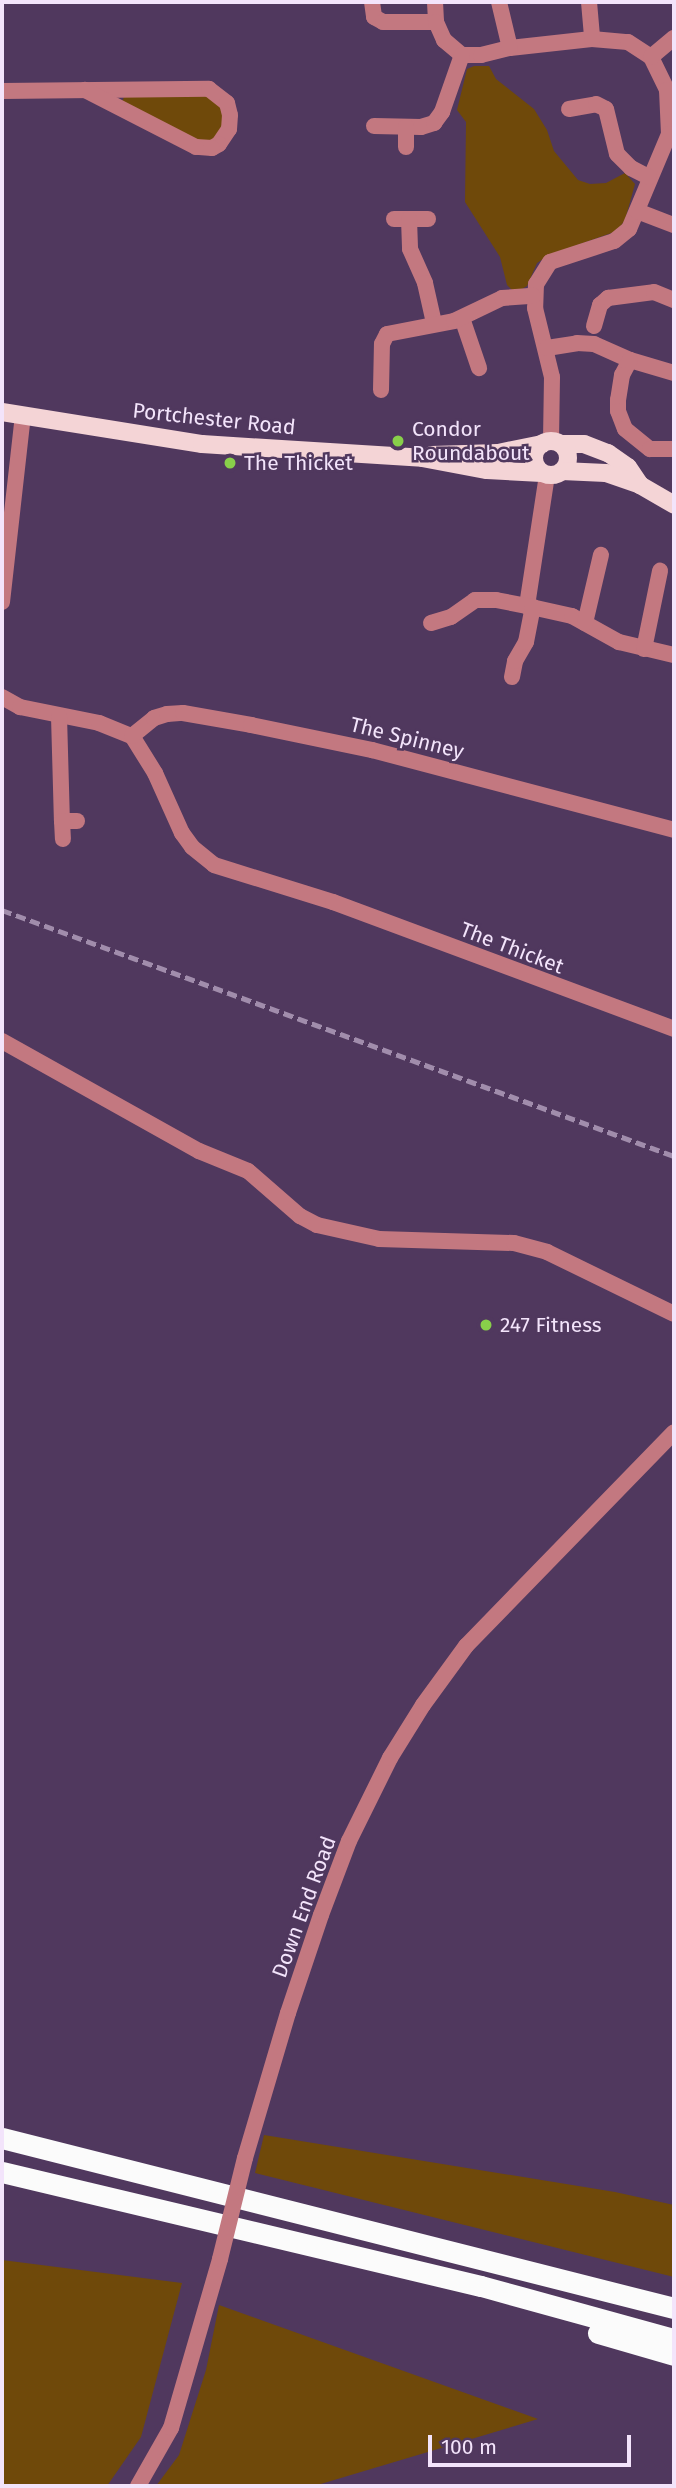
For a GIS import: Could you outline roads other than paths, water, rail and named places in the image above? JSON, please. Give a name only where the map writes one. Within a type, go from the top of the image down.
[{"type":"highway","points":[[2,2138],[674,2306]]},
{"type":"highway","points":[[2,2172],[196,2216],[481,2286],[674,2339]]},
{"type":"highway","points":[[196,2216],[674,2355]]},
{"type":"main road","name":"Portchester Road","points":[[2,411],[202,444],[422,458],[487,470],[550,473],[600,471],[640,485],[674,505]]},
{"type":"main road","name":"Portchester Road","points":[[422,458],[441,453],[498,453],[551,443],[584,444],[608,453],[628,467],[640,485]]},
{"type":"main road","points":[[551,443],[568,457],[550,473],[534,459],[551,443]]},
{"type":"street","points":[[372,2],[375,27],[436,22]]},
{"type":"street","points":[[435,2],[436,22],[449,46],[462,55],[481,55],[510,48],[592,39],[628,42],[651,57],[667,90],[672,128],[629,229],[614,242],[550,262],[541,272],[533,296],[547,348],[553,391],[551,443]]},
{"type":"street","points":[[499,2],[510,48]]},
{"type":"street","points":[[589,2],[592,39]]},
{"type":"street","points":[[651,57],[674,38]]},
{"type":"street","points":[[374,126],[421,127],[438,120],[462,55]]},
{"type":"street","points":[[2,91],[85,90],[209,89],[227,103],[229,129],[225,137],[212,148],[196,147],[85,90]]},
{"type":"street","points":[[569,108],[596,104],[606,109],[617,153],[631,168],[649,177]]},
{"type":"street","points":[[406,127],[406,147]]},
{"type":"street","points":[[637,211],[674,225]]},
{"type":"street","points":[[428,219],[402,219],[410,250],[425,283],[434,323]]},
{"type":"street","points":[[594,326],[600,305],[608,298],[665,290]]},
{"type":"street","points":[[381,390],[383,338],[391,331],[462,318],[502,298],[533,296]]},
{"type":"street","points":[[462,318],[466,351],[479,368]]},
{"type":"street","points":[[547,348],[577,343],[594,344],[629,360],[674,373]]},
{"type":"street","points":[[629,360],[622,375],[618,400],[618,411],[625,429],[650,449],[674,449]]},
{"type":"street","points":[[2,603],[23,416]]},
{"type":"street","points":[[512,677],[515,661],[526,642],[550,473]]},
{"type":"street","points":[[585,623],[601,555]]},
{"type":"street","points":[[644,649],[660,571]]},
{"type":"street","points":[[430,623],[451,617],[475,600],[496,600],[560,612],[607,637],[674,655]]},
{"type":"street","points":[[2,697],[20,707],[99,723],[132,736]]},
{"type":"street","name":"The Spinney","points":[[132,736],[154,718],[183,713],[372,750],[674,830]]},
{"type":"street","points":[[59,716],[69,821],[63,839]]},
{"type":"street","name":"The Thicket","points":[[132,736],[155,773],[182,833],[192,848],[214,864],[332,902],[674,1030]]},
{"type":"street","points":[[2,1041],[199,1151],[248,1171],[300,1216],[317,1225],[379,1239],[514,1243],[547,1252],[674,1314]]},
{"type":"street","name":"Down End Road","points":[[138,2486],[171,2428],[220,2259],[245,2158],[288,2013],[321,1915],[349,1841],[390,1758],[423,1705],[466,1646],[674,1432]]},
{"type":"railway","points":[[2,910],[674,1156]]},
{"type":"place","name":"Condor Roundabout","points":[[398,441]]},
{"type":"place","name":"The Thicket","points":[[230,463]]},
{"type":"place","name":"247 Fitness","points":[[486,1325]]}]
